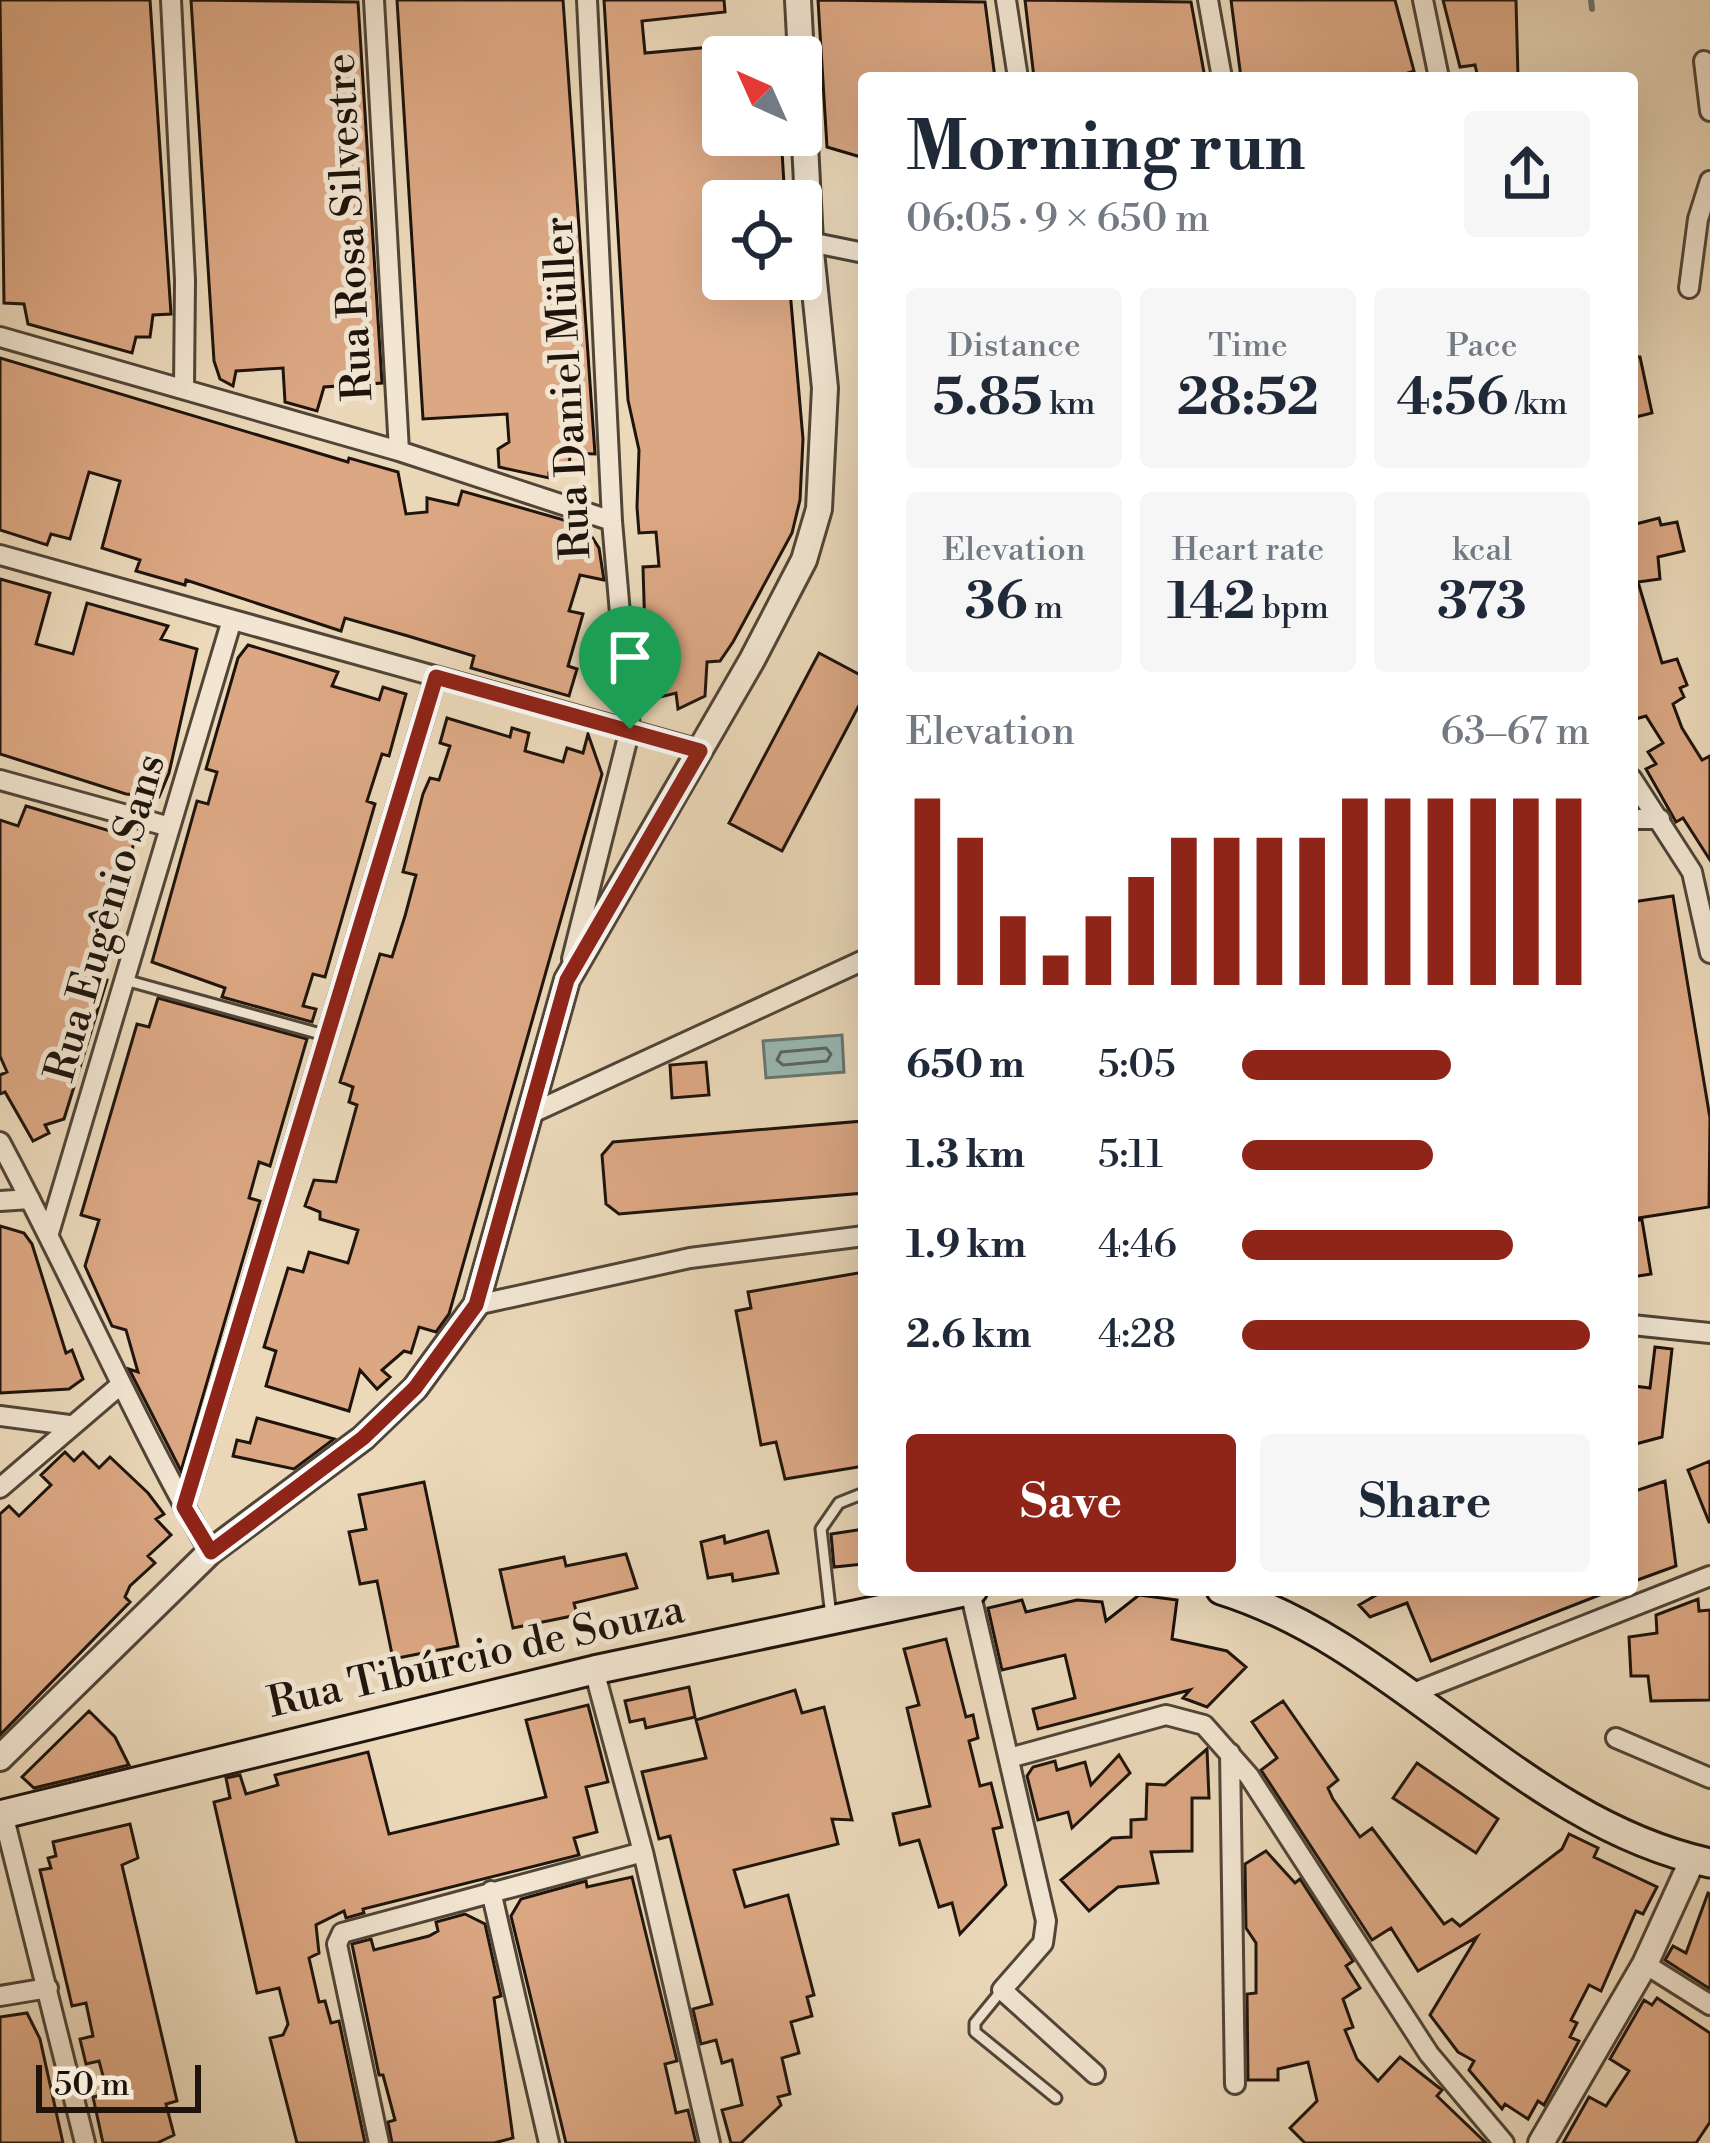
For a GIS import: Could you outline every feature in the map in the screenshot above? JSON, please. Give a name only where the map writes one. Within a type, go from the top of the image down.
[{"type":"main road","name":"Rua Tibúrcio de Souza","points":[[2,1815],[594,1670],[942,1596]]},
{"type":"main road","points":[[1237,1596],[1297,1618],[1475,1745],[1586,1811],[1701,1861]]},
{"type":"street","points":[[171,0],[185,280],[184,388]]},
{"type":"street","name":"Rua Rosa Silvestre","points":[[374,0],[399,451]]},
{"type":"street","name":"Rua Daniel Müller","points":[[567,980],[630,729],[612,521],[587,0]]},
{"type":"street","points":[[798,0],[800,36]]},
{"type":"street","points":[[1006,0],[1017,72]]},
{"type":"street","points":[[1208,0],[1221,72]]},
{"type":"street","points":[[1423,0],[1438,72]]},
{"type":"street","points":[[1704,62],[1710,111]]},
{"type":"street","points":[[1690,288],[1698,219],[1710,181]]},
{"type":"street","points":[[822,244],[858,252]]},
{"type":"street","points":[[0,1758],[211,1552],[363,1438],[415,1388],[476,1305],[567,980],[804,560],[819,509],[825,388],[816,300]]},
{"type":"street","points":[[0,337],[399,451],[612,521]]},
{"type":"street","points":[[0,555],[700,751]]},
{"type":"street","name":"Rua Eugênio Sans","points":[[49,1233],[231,623]]},
{"type":"street","points":[[184,1507],[331,1036],[436,677]]},
{"type":"street","points":[[0,780],[170,827]]},
{"type":"street","points":[[1638,788],[1692,872],[1710,953]]},
{"type":"street","points":[[1638,818],[1660,819]]},
{"type":"street","points":[[532,1113],[858,963]]},
{"type":"street","points":[[0,1142],[49,1233],[118,1387],[211,1552]]},
{"type":"street","points":[[0,1181],[30,1199]]},
{"type":"street","points":[[0,1201],[30,1199]]},
{"type":"street","points":[[476,1305],[690,1258],[858,1237]]},
{"type":"street","points":[[1638,1326],[1710,1333]]},
{"type":"street","points":[[0,1488],[118,1387]]},
{"type":"street","points":[[0,1416],[69,1425]]},
{"type":"street","points":[[1408,1695],[1710,1576]]},
{"type":"street","points":[[973,1596],[1047,1932],[1002,1990],[1095,2074]]},
{"type":"street","points":[[594,1670],[644,1852],[710,2143]]},
{"type":"street","points":[[1009,1758],[1166,1714],[1192,1718],[1230,1751],[1429,2054],[1504,2143]]},
{"type":"street","points":[[1616,1738],[1710,1778]]},
{"type":"street","points":[[1230,1751],[1234,2084]]},
{"type":"street","points":[[2,1815],[85,2143]]},
{"type":"street","points":[[379,2143],[337,1941],[346,1931],[644,1852]]},
{"type":"street","points":[[1541,2143],[1701,1861]]},
{"type":"street","points":[[491,1891],[550,2143]]},
{"type":"street","points":[[1645,1964],[1710,2005]]},
{"type":"street","points":[[0,1996],[48,1988]]},
{"type":"lane","points":[[125,980],[331,1036]]},
{"type":"lane","points":[[831,1618],[821,1529],[839,1503],[858,1495]]},
{"type":"lane","points":[[1002,1990],[975,2023],[975,2032],[1056,2098]]},
{"type":"water","points":[[842,1035],[844,1072],[766,1078],[763,1041]]},
{"type":"building","points":[[0,0],[150,0],[171,314],[153,315],[150,337],[136,337],[132,353],[28,324],[24,304],[4,303]]},
{"type":"building","points":[[191,0],[358,2],[382,383],[324,387],[317,411],[285,402],[283,368],[236,371],[233,386],[220,379],[214,361]]},
{"type":"building","points":[[397,0],[563,0],[595,454],[570,453],[569,474],[549,473],[549,478],[499,467],[498,449],[509,442],[507,414],[423,419]]},
{"type":"building","points":[[604,0],[724,0],[725,12],[642,21],[645,53],[702,48],[702,156],[782,156],[784,180],[702,180],[702,300],[791,300],[803,439],[800,500],[792,533],[733,642],[720,661],[707,662],[705,696],[678,709],[676,693],[656,698],[646,668],[643,567],[659,566],[656,532],[639,533],[639,450],[628,400]]},
{"type":"building","points":[[818,0],[985,2],[994,72],[858,72],[858,156],[827,147]]},
{"type":"building","points":[[1025,0],[1191,2],[1204,72],[1033,72]]},
{"type":"building","points":[[1231,0],[1395,0],[1414,71],[1411,72],[1240,72]]},
{"type":"building","points":[[1443,0],[1516,0],[1518,72],[1460,67]]},
{"type":"building","points":[[1638,357],[1640,357],[1652,413],[1638,416]]},
{"type":"building","points":[[0,358],[348,462],[349,458],[398,472],[406,514],[427,512],[427,498],[458,505],[462,491],[585,526],[599,548],[604,580],[580,575],[569,611],[583,614],[568,666],[577,669],[569,696],[471,668],[474,656],[408,636],[345,618],[341,631],[186,580],[185,585],[136,571],[140,560],[102,548],[120,481],[89,472],[70,539],[51,534],[47,545],[0,530]]},
{"type":"building","points":[[1659,518],[1661,525],[1677,522],[1684,551],[1658,557],[1660,579],[1638,582],[1638,523]]},
{"type":"building","points":[[0,579],[50,593],[36,644],[73,654],[87,603],[168,626],[161,639],[197,649],[169,773],[159,797],[126,794],[0,754]]},
{"type":"building","points":[[1638,582],[1662,663],[1677,659],[1687,685],[1680,688],[1684,697],[1673,704],[1682,728],[1702,760],[1710,756],[1710,860],[1683,818],[1676,822],[1646,769],[1656,764],[1648,752],[1663,743],[1646,716],[1638,718]]},
{"type":"building","points":[[248,645],[338,672],[332,686],[379,700],[383,687],[406,694],[389,756],[382,754],[367,801],[375,804],[325,977],[313,974],[303,1006],[316,1009],[312,1022],[222,997],[225,988],[152,962],[197,801],[208,804],[217,772],[206,769],[238,658]]},
{"type":"building","points":[[819,653],[858,674],[858,707],[782,851],[729,823]]},
{"type":"building","points":[[447,718],[510,737],[512,728],[529,733],[525,751],[563,762],[567,748],[583,753],[588,734],[602,774],[449,1314],[436,1332],[419,1327],[411,1353],[404,1351],[382,1370],[390,1377],[377,1389],[360,1370],[349,1411],[266,1386],[276,1351],[264,1347],[288,1268],[303,1272],[309,1252],[348,1263],[358,1230],[320,1219],[320,1212],[305,1206],[314,1180],[336,1182],[357,1105],[349,1102],[353,1087],[340,1082],[380,954],[392,957],[405,916],[416,875],[403,872],[423,794],[430,778],[439,780],[450,746],[440,743]]},
{"type":"building","points":[[26,806],[134,838],[131,860],[136,861],[113,947],[97,941],[87,974],[107,980],[64,1119],[45,1125],[49,1133],[33,1141],[5,1092],[0,1094],[0,1075],[7,1072],[0,1056],[0,820],[18,826]]},
{"type":"building","points":[[1673,896],[1710,1118],[1709,1207],[1638,1218],[1638,901]]},
{"type":"building","points":[[158,998],[307,1039],[270,1166],[259,1162],[249,1198],[260,1201],[181,1471],[129,1369],[138,1372],[126,1330],[112,1326],[85,1266],[99,1220],[81,1215],[137,1024],[149,1027]]},
{"type":"building","points":[[706,1062],[709,1095],[672,1098],[670,1065]]},
{"type":"building","points":[[858,1122],[858,1194],[619,1214],[606,1204],[602,1155],[613,1142]]},
{"type":"building","points":[[1638,1220],[1642,1220],[1651,1274],[1638,1276]]},
{"type":"building","points":[[0,1226],[24,1233],[32,1244],[66,1353],[72,1350],[83,1379],[69,1389],[0,1393]]},
{"type":"building","points":[[858,1273],[858,1467],[785,1479],[776,1442],[761,1445],[736,1311],[751,1308],[748,1292]]},
{"type":"building","points":[[1655,1347],[1672,1349],[1662,1437],[1638,1443],[1638,1386],[1650,1388]]},
{"type":"building","points":[[257,1418],[334,1439],[294,1469],[233,1456],[237,1440],[250,1443]]},
{"type":"building","points":[[65,1452],[74,1461],[83,1452],[99,1468],[110,1457],[148,1493],[164,1514],[156,1519],[171,1535],[148,1556],[155,1563],[130,1586],[125,1597],[130,1602],[0,1735],[0,1514],[9,1506],[19,1516],[51,1485],[41,1475]]},
{"type":"building","points":[[1710,1461],[1710,1522],[1709,1522],[1688,1470]]},
{"type":"building","points":[[1665,1481],[1676,1566],[1638,1580],[1638,1490]]},
{"type":"building","points":[[424,1482],[458,1646],[393,1659],[377,1581],[360,1584],[349,1532],[366,1529],[359,1495]]},
{"type":"building","points":[[858,1530],[858,1565],[834,1567],[831,1534]]},
{"type":"building","points":[[768,1531],[778,1573],[733,1581],[732,1574],[708,1578],[701,1542],[724,1536],[725,1543]]},
{"type":"building","points":[[626,1554],[637,1588],[574,1603],[577,1615],[513,1628],[500,1570],[564,1557],[566,1566]]},
{"type":"building","points":[[1138,1596],[1177,1600],[1172,1639],[1227,1651],[1246,1667],[1207,1707],[1183,1698],[1190,1690],[1038,1729],[1033,1709],[1075,1698],[1065,1655],[1002,1670],[988,1608],[1022,1600],[1026,1612],[1077,1600],[1102,1602],[1106,1621]]},
{"type":"building","points":[[1375,1596],[1597,1596],[1431,1661],[1407,1603],[1370,1617],[1359,1605]]},
{"type":"building","points":[[1698,1599],[1699,1611],[1710,1610],[1710,1700],[1651,1701],[1648,1676],[1631,1676],[1629,1637],[1657,1633],[1656,1615]]},
{"type":"building","points":[[946,1639],[966,1717],[973,1715],[978,1738],[969,1741],[980,1786],[991,1783],[1002,1827],[993,1829],[1006,1885],[960,1934],[952,1903],[939,1907],[919,1840],[900,1845],[893,1814],[930,1806],[907,1708],[919,1705],[904,1649]]},
{"type":"building","points":[[689,1687],[695,1717],[646,1728],[644,1719],[630,1722],[625,1701]]},
{"type":"building","points":[[795,1690],[802,1713],[824,1707],[852,1820],[832,1819],[838,1844],[734,1870],[745,1907],[788,1895],[814,1995],[807,1997],[812,2016],[791,2022],[799,2053],[782,2058],[790,2094],[778,2097],[781,2105],[741,2143],[731,2143],[722,2110],[742,2105],[732,2060],[722,2063],[716,2040],[701,2044],[693,2009],[712,2004],[670,1836],[659,1839],[642,1772],[706,1758],[696,1720]]},
{"type":"building","points":[[1283,1701],[1338,1780],[1328,1788],[1360,1837],[1372,1828],[1444,1924],[1452,1919],[1460,1926],[1562,1849],[1569,1834],[1598,1848],[1594,1857],[1657,1887],[1643,1914],[1636,1911],[1601,1991],[1589,1985],[1571,2020],[1577,2023],[1570,2037],[1579,2041],[1544,2105],[1538,2101],[1528,2119],[1505,2104],[1502,2109],[1469,2070],[1474,2061],[1458,2052],[1430,2015],[1477,1937],[1418,1971],[1391,1928],[1372,1940],[1261,1770],[1277,1758],[1252,1722]]},
{"type":"building","points":[[588,1705],[608,1782],[586,1787],[597,1832],[574,1838],[579,1855],[363,1909],[364,1913],[346,1918],[344,1911],[316,1925],[319,1953],[309,1958],[319,2002],[325,2001],[331,2023],[339,2021],[365,2143],[297,2143],[270,2038],[283,2035],[288,2024],[279,1988],[257,1993],[214,1802],[230,1798],[226,1778],[240,1775],[246,1794],[278,1785],[275,1775],[368,1752],[389,1834],[546,1797],[526,1720]]},
{"type":"building","points":[[89,1711],[115,1737],[129,1765],[34,1788],[22,1777]]},
{"type":"building","points":[[1207,1749],[1209,1798],[1192,1798],[1192,1851],[1151,1852],[1158,1883],[1118,1887],[1089,1911],[1061,1880],[1112,1838],[1131,1837],[1131,1820],[1146,1819],[1147,1784],[1165,1785]]},
{"type":"building","points":[[1119,1755],[1130,1773],[1072,1828],[1068,1812],[1038,1820],[1027,1776],[1033,1767],[1055,1761],[1057,1770],[1085,1762],[1091,1785]]},
{"type":"building","points":[[1417,1763],[1498,1819],[1476,1853],[1393,1798]]},
{"type":"building","points":[[130,1824],[138,1858],[122,1865],[177,2101],[166,2104],[174,2135],[157,2143],[103,2143],[93,2097],[108,2094],[99,2061],[86,2064],[80,2039],[93,2036],[86,2003],[72,2006],[40,1870],[51,1868],[48,1858],[56,1856],[53,1842]]},
{"type":"building","points":[[1266,1851],[1295,1883],[1300,1879],[1353,1961],[1346,1966],[1360,1988],[1343,1999],[1353,2027],[1345,2030],[1357,2059],[1378,2081],[1400,2057],[1442,2090],[1437,2096],[1486,2143],[1305,2143],[1290,2128],[1317,2101],[1308,2062],[1278,2069],[1278,2080],[1248,2080],[1247,1994],[1256,1993],[1256,1943],[1246,1928],[1245,1864]]},
{"type":"building","points":[[632,1877],[677,2061],[665,2064],[676,2113],[688,2110],[696,2143],[566,2143],[511,1916],[521,1899],[586,1881],[587,1887]]},
{"type":"building","points":[[1708,1893],[1710,1989],[1665,1960],[1673,1946],[1686,1953]]},
{"type":"building","points":[[465,1914],[485,1924],[501,1996],[494,1998],[513,2138],[494,2143],[392,2143],[388,2122],[395,2120],[383,2075],[379,2075],[352,1944],[371,1939],[374,1950],[429,1936],[438,1931],[436,1922]]},
{"type":"building","points":[[1657,1998],[1710,2033],[1710,2122],[1696,2143],[1563,2143],[1589,2097],[1606,2106],[1629,2071],[1610,2059],[1644,2000],[1652,2005]]},
{"type":"building","points":[[27,2013],[40,2039],[63,2143],[0,2143],[0,2017]]},
{"type":"waterway","points":[[1591,0],[1592,9]]},
{"type":"route","points":[[436,677],[630,729],[700,751],[567,980],[476,1305],[415,1388],[363,1438],[211,1552],[184,1507],[331,1036],[436,677]]}]
